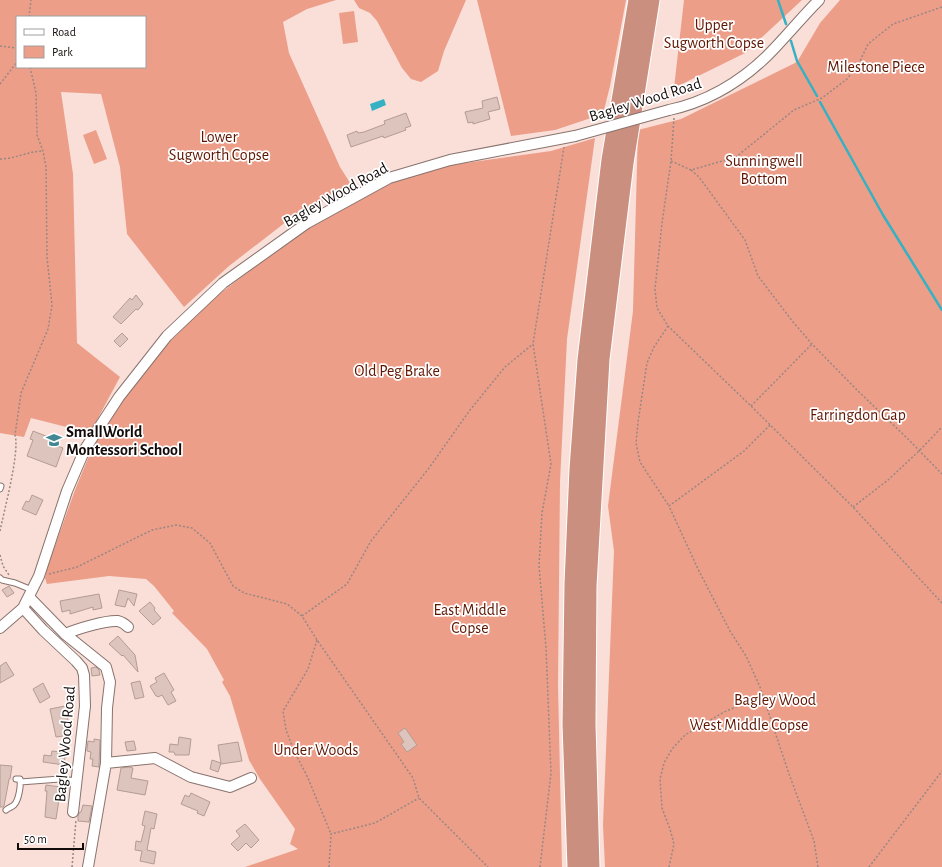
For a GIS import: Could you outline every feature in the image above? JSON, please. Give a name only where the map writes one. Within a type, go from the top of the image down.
[{"type":"highway","points":[[576,867],[571,724],[573,584],[578,469],[586,360],[610,160],[637,0]]},
{"type":"highway","points":[[591,867],[587,724],[588,586],[601,359],[625,163],[652,0]]},
{"type":"street","name":"Bagley Wood Road","points":[[73,812],[85,706],[85,684],[82,668],[23,608],[39,576],[68,491],[85,449],[119,397],[166,336],[223,283],[307,223],[389,178],[450,160],[570,137],[672,110],[705,99],[736,82],[767,56],[819,0]]},
{"type":"street","points":[[30,593],[66,634],[106,667],[109,675],[110,682],[107,708],[106,763],[88,867]]},
{"type":"street","points":[[0,628],[23,608]]},
{"type":"street","points":[[66,634],[80,628],[117,621],[127,624]]},
{"type":"street","points":[[106,763],[155,758],[190,777],[230,787],[251,778]]},
{"type":"lane","points":[[0,578],[2,580],[15,583],[30,593]]},
{"type":"lane","points":[[16,779],[20,779],[20,782],[60,779],[77,781]]},
{"type":"lane","points":[[6,810],[15,804],[20,782]]},
{"type":"path","points":[[29,16],[31,0]]},
{"type":"path","points":[[691,170],[736,157],[794,110],[822,98],[847,79],[858,65],[868,44],[893,24],[942,7]]},
{"type":"path","points":[[0,46],[16,48]]},
{"type":"path","points":[[0,84],[16,63]]},
{"type":"path","points":[[0,531],[14,459],[16,441],[14,435],[21,393],[48,329],[52,305],[47,257],[46,167],[43,151],[37,135],[36,93],[30,68]]},
{"type":"path","points":[[672,110],[671,162],[662,223],[655,289],[657,308],[668,326],[853,507],[942,603]]},
{"type":"path","points":[[540,867],[551,773],[546,648],[539,566],[542,513],[551,464],[533,344],[570,137]]},
{"type":"path","points":[[0,159],[18,157],[43,151]]},
{"type":"path","points":[[671,162],[691,170],[700,177],[745,240],[758,276],[812,344],[942,474]]},
{"type":"path","points":[[668,326],[654,347],[647,364],[636,443],[640,462],[669,506],[698,569],[730,631],[746,656],[760,687],[789,774],[814,841],[818,867]]},
{"type":"path","points":[[302,616],[348,584],[371,541],[429,468],[470,410],[504,367],[533,344]]},
{"type":"path","points":[[751,406],[812,344]]},
{"type":"path","points":[[669,506],[744,451],[770,425]]},
{"type":"path","points":[[853,507],[888,480],[942,427]]},
{"type":"path","points":[[46,574],[77,567],[152,530],[176,525],[192,528],[210,543],[233,586],[244,594],[287,604],[302,616],[413,778],[419,798],[488,867]]},
{"type":"path","points":[[0,555],[3,566],[15,583]]},
{"type":"path","points":[[317,640],[308,669],[283,711],[286,730],[294,751],[313,790],[331,834],[331,856],[329,867]]},
{"type":"path","points":[[670,867],[674,844],[662,808],[660,779],[664,763],[669,754],[685,735],[724,712],[743,704],[765,701]]},
{"type":"path","points":[[869,867],[942,771]]},
{"type":"path","points":[[331,834],[375,823],[419,798]]},
{"type":"path","points":[[72,867],[76,821],[73,812]]},
{"type":"green space","name":"Lower Sugworth Copse","points":[[0,0],[336,0],[307,9],[283,22],[289,53],[340,167],[352,186],[291,218],[229,266],[184,307],[127,234],[120,167],[101,94],[61,92],[73,174],[77,343],[120,377],[90,433],[31,418],[24,437],[0,433]]},
{"type":"green space","points":[[354,0],[466,0],[444,51],[438,71],[421,82],[411,79],[402,68],[377,21],[370,13],[359,8]]},
{"type":"green space","points":[[477,0],[626,0],[610,86],[603,114],[555,130],[511,136]]},
{"type":"green space","name":"Upper Sugworth Copse","points":[[684,0],[802,0],[745,53],[674,88]]},
{"type":"green space","name":"Bagley Wood","points":[[840,0],[942,0],[942,867],[605,867],[603,825],[614,551],[608,506],[633,311],[638,130],[681,119],[797,62],[820,23]]},
{"type":"green space","points":[[354,11],[358,42],[343,44],[339,13]]},
{"type":"green space","points":[[96,130],[107,159],[94,164],[83,135]]},
{"type":"green space","points":[[595,138],[567,339],[560,482],[558,685],[562,867],[245,867],[298,849],[290,844],[295,829],[260,779],[249,760],[230,696],[222,682],[224,680],[207,649],[172,613],[174,611],[154,586],[146,579],[109,576],[47,584],[45,578],[47,568],[75,490],[96,439],[143,369],[209,302],[308,226],[391,181],[451,165],[551,151]]},
{"type":"water","points":[[384,99],[386,105],[372,111],[370,104]]},
{"type":"building","points":[[497,97],[500,109],[488,112],[490,119],[473,124],[473,122],[468,123],[465,112],[483,108],[482,101]]},
{"type":"building","points":[[406,113],[411,126],[405,128],[406,130],[351,147],[347,135],[357,131],[358,133],[364,132],[385,124],[384,121]]},
{"type":"building","points":[[136,295],[143,304],[121,324],[113,317],[130,298],[132,300]]},
{"type":"building","points":[[122,333],[128,339],[120,347],[114,341]]},
{"type":"building","points":[[33,431],[51,438],[49,443],[63,448],[56,467],[27,456],[33,440],[30,439]]},
{"type":"building","points":[[32,495],[43,500],[36,515],[22,509],[26,501],[29,502]]},
{"type":"building","points":[[9,586],[14,593],[7,597],[2,590]]},
{"type":"building","points":[[119,590],[137,594],[134,606],[128,598],[125,607],[115,605]]},
{"type":"building","points":[[99,594],[102,608],[93,610],[93,607],[70,614],[70,610],[62,612],[60,601]]},
{"type":"building","points":[[150,602],[155,608],[154,610],[161,618],[153,625],[139,611]]},
{"type":"building","points":[[118,636],[135,655],[138,672],[123,655],[122,656],[109,644]]},
{"type":"building","points":[[6,662],[14,675],[0,683],[0,666]]},
{"type":"building","points":[[96,667],[99,670],[100,675],[92,676],[91,668]]},
{"type":"building","points":[[164,673],[174,690],[171,692],[176,701],[168,705],[162,695],[158,697],[156,696],[150,686],[157,682],[155,678]]},
{"type":"building","points":[[140,681],[144,697],[135,699],[131,683]]},
{"type":"building","points":[[43,683],[50,697],[40,703],[33,689]]},
{"type":"building","points":[[65,706],[71,735],[56,737],[50,709]]},
{"type":"building","points":[[405,728],[417,745],[407,752],[401,744],[404,742],[398,733]]},
{"type":"building","points":[[179,737],[191,739],[189,755],[175,755],[174,752],[169,752],[170,744],[178,745]]},
{"type":"building","points":[[94,739],[100,740],[99,767],[92,766],[93,759],[90,759],[91,752],[87,751],[88,741],[94,742]]},
{"type":"building","points":[[134,741],[136,750],[127,751],[125,742]]},
{"type":"building","points":[[238,742],[242,761],[221,764],[218,745]]},
{"type":"building","points":[[52,751],[61,752],[61,757],[65,757],[64,765],[43,762],[44,755],[51,756]]},
{"type":"building","points":[[212,760],[221,763],[218,772],[210,769]]},
{"type":"building","points":[[0,765],[12,766],[3,807],[0,807]]},
{"type":"building","points":[[121,768],[133,768],[131,778],[148,781],[145,795],[117,790]]},
{"type":"building","points":[[46,785],[61,787],[56,819],[45,817]]},
{"type":"building","points":[[191,793],[210,802],[204,816],[197,813],[198,811],[181,804],[185,795],[189,797]]},
{"type":"building","points":[[83,805],[92,806],[89,822],[78,821],[78,816]]},
{"type":"building","points":[[145,811],[157,814],[154,829],[151,828],[147,850],[156,852],[154,864],[140,861],[142,851],[135,850],[136,841],[141,842],[145,826],[142,825]]},
{"type":"building","points":[[245,824],[259,840],[251,848],[246,843],[238,851],[231,844],[240,836],[236,831]]},
{"type":"waterway","points":[[778,0],[786,24]]},
{"type":"waterway","points":[[791,41],[797,61],[817,96]]},
{"type":"waterway","points":[[820,102],[883,215],[942,310]]},
{"type":"place","name":"SmallWorld Montessori School","points":[[54,440]]},
{"type":"park label","name":"Milestone Piece","points":[[876,66]]},
{"type":"park label","name":"Sunningwell Bottom","points":[[764,169]]},
{"type":"park label","name":"Old Peg Brake","points":[[397,370]]},
{"type":"park label","name":"Farringdon Gap","points":[[858,414]]},
{"type":"park label","name":"East Middle Copse","points":[[470,618]]},
{"type":"park label","name":"West Middle Copse","points":[[749,724]]},
{"type":"park label","name":"Under Woods","points":[[316,749]]}]
